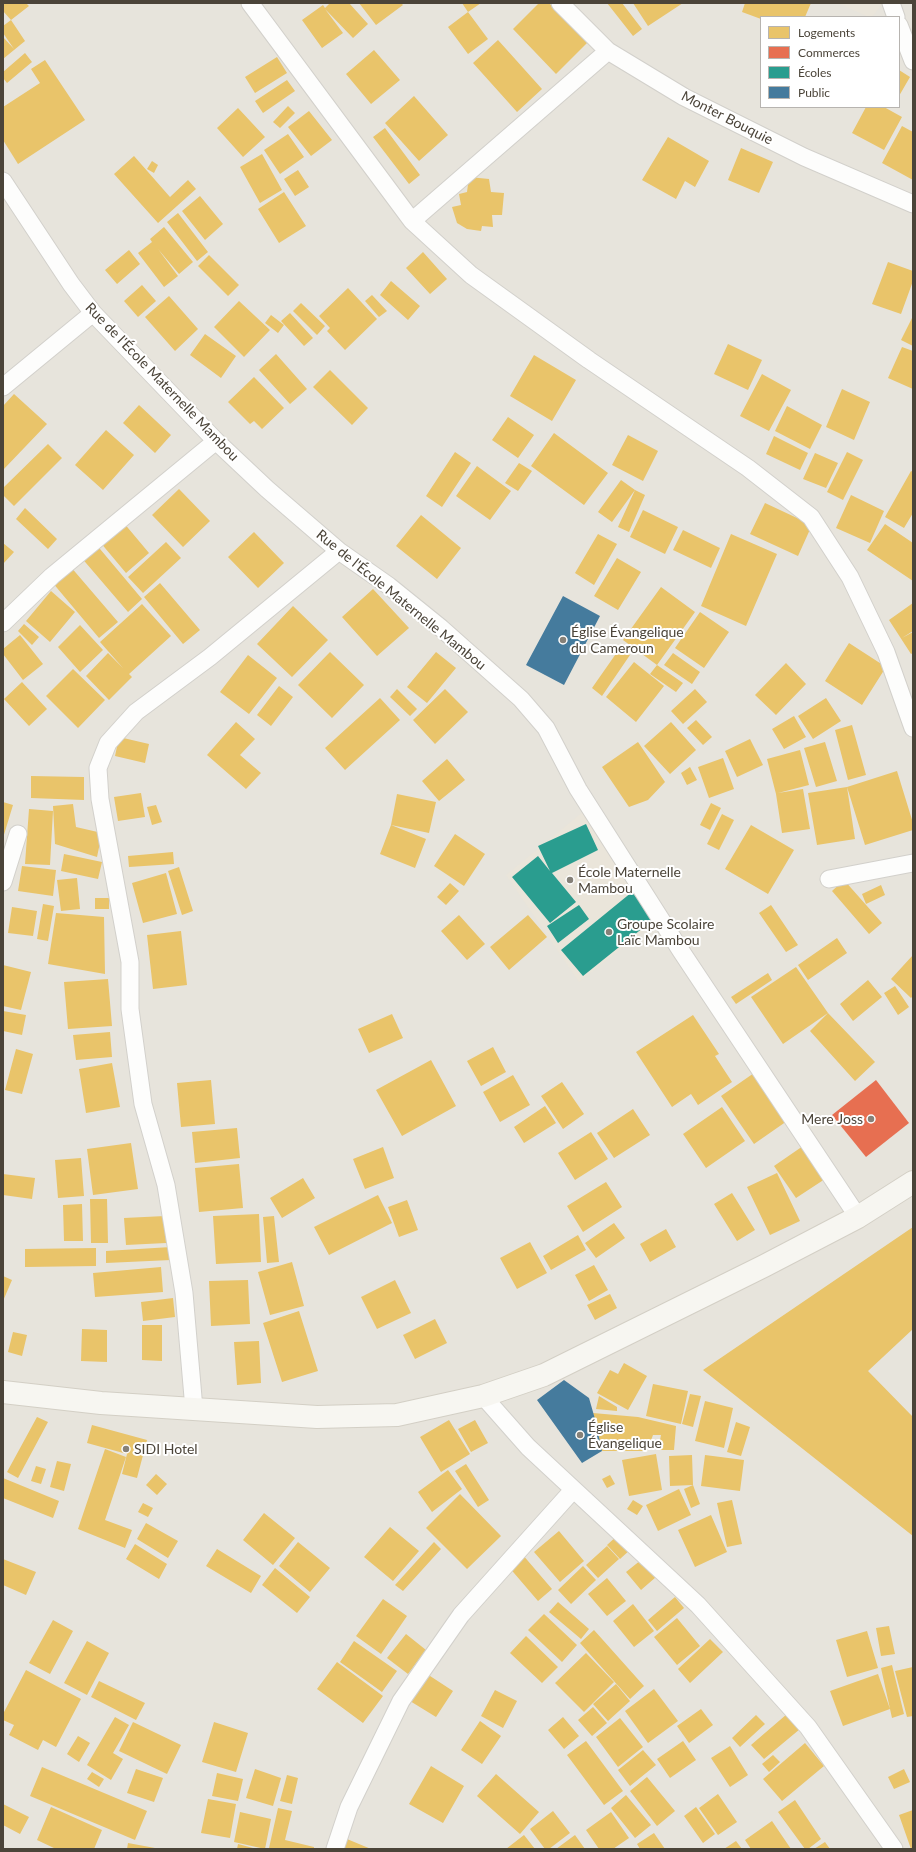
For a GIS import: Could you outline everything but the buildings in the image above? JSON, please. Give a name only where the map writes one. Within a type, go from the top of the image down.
[{"type":"street","points":[[250,3],[412,221],[471,275],[589,360],[748,468],[811,517],[850,578],[886,652],[913,728]]},
{"type":"street","name":"Monter Bouquie","points":[[560,3],[608,51],[684,97],[804,157],[913,204]]},
{"type":"street","points":[[891,3],[896,16]]},
{"type":"street","points":[[900,28],[913,61]]},
{"type":"street","points":[[412,221],[608,51]]},
{"type":"street","name":"Rue de l'École Maternelle Mambou","points":[[3,181],[71,284],[93,313],[216,441],[267,489],[339,551],[389,586],[441,628],[521,699],[546,728],[578,789],[681,951],[858,1216]]},
{"type":"street","points":[[3,387],[93,313]]},
{"type":"street","points":[[3,623],[52,576],[216,441]]},
{"type":"street","points":[[194,1409],[184,1293],[166,1185],[143,1104],[130,1009],[130,962],[100,799],[98,768],[108,743],[136,712],[210,657],[339,551]]},
{"type":"street","points":[[3,882],[18,834]]},
{"type":"street","points":[[830,879],[913,862]]},
{"type":"street","points":[[5,1396],[317,1417],[397,1415],[483,1396],[544,1375],[764,1266],[858,1216],[913,1182]]},
{"type":"street","points":[[483,1396],[528,1447],[698,1605],[808,1727],[894,1849]]},
{"type":"street","points":[[335,1849],[349,1806],[401,1701],[461,1615],[573,1490]]},
{"type":"shaded area","points":[[3,3],[913,3],[913,1849],[3,1849]]},
{"type":"shaded area","points":[[838,3],[883,3],[873,16],[867,16]]},
{"type":"shaded area","name":"École Maternelle Mambou","points":[[584,811],[658,920],[579,982],[506,875]]},
{"type":"place","name":"Église Évangelique du Cameroun","points":[[563,640]]},
{"type":"place","name":"École Maternelle Mambou","points":[[570,880]]},
{"type":"place","name":"Groupe Scolaire Laïc Mambou","points":[[609,932]]},
{"type":"place","name":"Mere Joss","points":[[871,1119]]},
{"type":"place","name":"Église Évangelique","points":[[580,1435]]},
{"type":"place","name":"SIDI Hotel","points":[[126,1449]]}]
